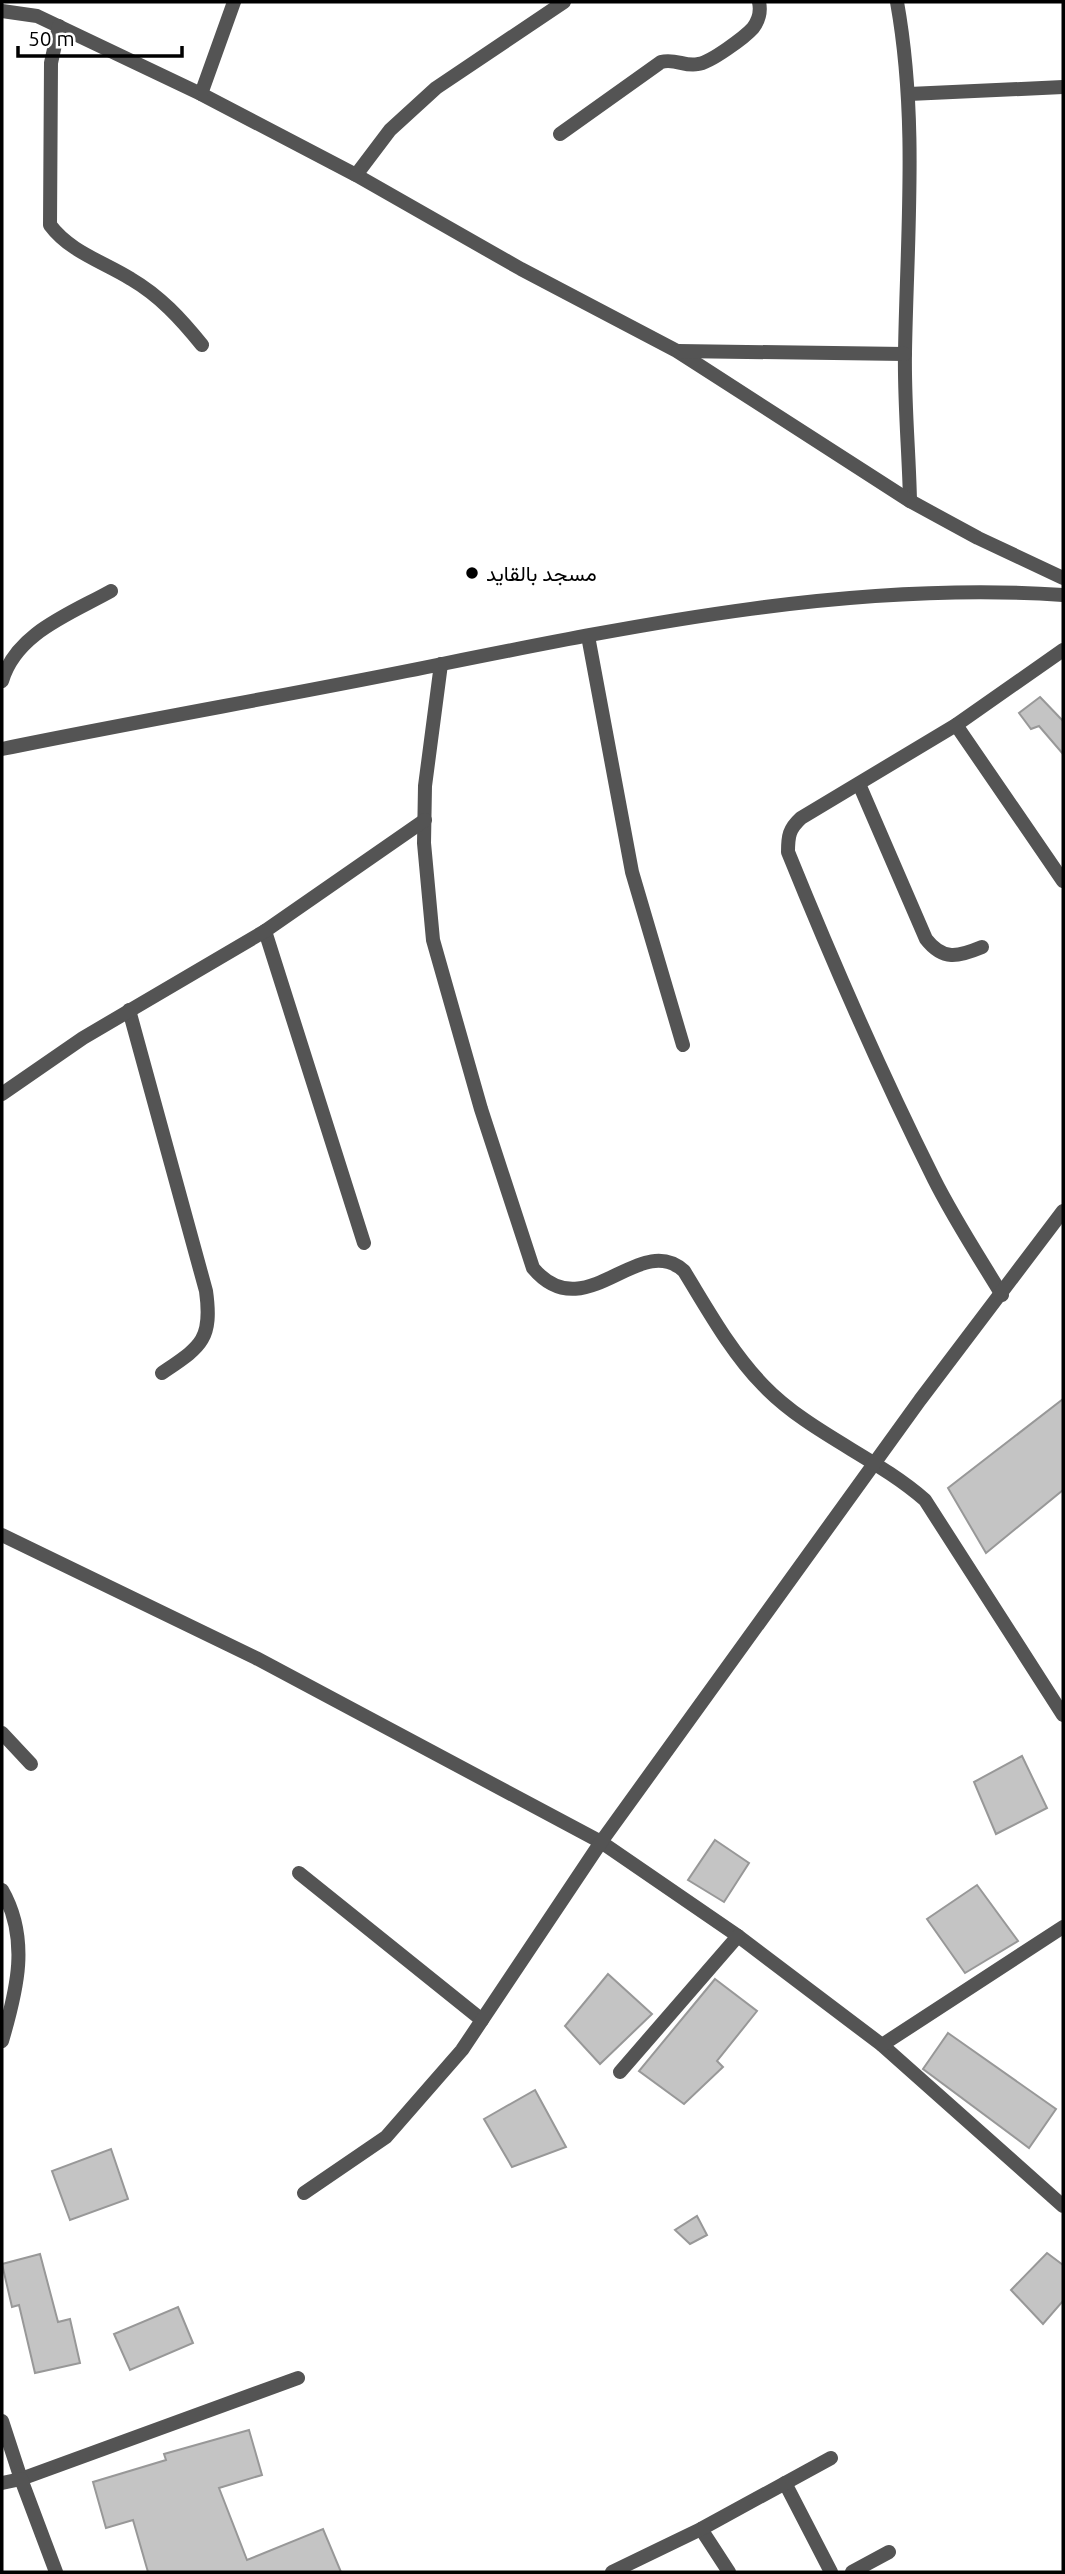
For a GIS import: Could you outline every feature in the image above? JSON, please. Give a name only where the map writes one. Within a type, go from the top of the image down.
[{"type":"street","points":[[23,2],[37,16]]},
{"type":"street","points":[[201,94],[234,2]]},
{"type":"street","points":[[356,175],[390,130],[436,88],[564,2]]},
{"type":"street","points":[[560,134],[661,62],[671,59],[700,64],[709,60],[753,27],[759,17],[759,2]]},
{"type":"street","points":[[897,2],[908,61],[909,94],[910,237],[905,354],[911,501]]},
{"type":"street","points":[[2,11],[37,16],[59,26],[201,94],[356,175],[521,269],[677,351],[911,501],[978,538],[1063,578]]},
{"type":"street","points":[[59,26],[51,63],[50,225],[91,258],[132,279],[173,309],[202,345]]},
{"type":"street","points":[[909,94],[1063,87]]},
{"type":"street","points":[[677,351],[905,354]]},
{"type":"street","points":[[2,681],[6,666],[29,637],[111,591]]},
{"type":"street","points":[[2,749],[588,636],[803,602],[918,595],[1063,595]]},
{"type":"street","points":[[588,636],[632,872],[683,1045]]},
{"type":"street","points":[[1002,1295],[935,1181],[824,939],[789,852],[788,837],[792,827],[956,725],[1063,650]]},
{"type":"street","points":[[441,664],[428,751],[425,820],[426,892],[433,940],[474,1083],[533,1268],[544,1281],[552,1285],[580,1290],[652,1260],[677,1264],[764,1387],[925,1500],[1063,1715]]},
{"type":"street","points":[[956,725],[1063,881]]},
{"type":"street","points":[[859,784],[926,939],[934,950],[945,956],[959,956],[982,947]]},
{"type":"street","points":[[2,1094],[129,1010],[265,931],[425,820]]},
{"type":"street","points":[[265,931],[364,1243]]},
{"type":"street","points":[[129,1010],[206,1291],[209,1311],[207,1331],[194,1351],[162,1373]]},
{"type":"street","points":[[304,2193],[386,2137],[462,2050],[601,1842],[920,1400],[1063,1213]]},
{"type":"street","points":[[2,1535],[256,1658],[601,1842],[738,1936],[882,2045],[1063,2206]]},
{"type":"street","points":[[2,1733],[31,1764]]},
{"type":"street","points":[[299,1873],[482,2020]]},
{"type":"street","points":[[2,1890],[17,1924],[19,1958],[16,1992],[2,2041]]},
{"type":"street","points":[[882,2045],[1063,1927]]},
{"type":"street","points":[[620,2072],[738,1936]]},
{"type":"street","points":[[2,2483],[20,2479],[298,2378]]},
{"type":"street","points":[[2,2421],[20,2479],[56,2572]]},
{"type":"street","points":[[612,2572],[701,2529],[831,2458]]},
{"type":"street","points":[[785,2483],[831,2572]]},
{"type":"street","points":[[701,2529],[729,2572]]},
{"type":"street","points":[[852,2572],[889,2552]]},
{"type":"building","points":[[1040,697],[1063,721],[1063,754],[1039,726],[1031,729],[1019,713]]},
{"type":"building","points":[[1063,1399],[1063,1490],[986,1553],[948,1488]]},
{"type":"building","points":[[1022,1756],[1047,1808],[996,1834],[974,1782]]},
{"type":"building","points":[[715,1840],[749,1863],[724,1902],[688,1880]]},
{"type":"building","points":[[977,1885],[1018,1941],[965,1973],[927,1919]]},
{"type":"building","points":[[608,1974],[652,2014],[600,2064],[565,2026]]},
{"type":"building","points":[[715,1979],[757,2011],[717,2061],[723,2067],[684,2104],[639,2071]]},
{"type":"building","points":[[948,2033],[1056,2109],[1029,2148],[923,2069]]},
{"type":"building","points":[[535,2090],[566,2147],[512,2167],[484,2119]]},
{"type":"building","points":[[111,2149],[128,2199],[70,2220],[52,2171]]},
{"type":"building","points":[[697,2216],[707,2235],[690,2244],[675,2230]]},
{"type":"building","points":[[1047,2253],[1063,2265],[1063,2301],[1043,2324],[1011,2290]]},
{"type":"building","points":[[40,2254],[58,2322],[70,2319],[80,2363],[35,2373],[19,2305],[12,2307],[2,2264]]},
{"type":"building","points":[[178,2307],[193,2343],[130,2370],[114,2334]]},
{"type":"building","points":[[249,2430],[262,2475],[219,2488],[247,2560],[323,2529],[341,2572],[148,2572],[133,2520],[106,2528],[93,2482],[166,2460],[164,2454]]},
{"type":"place","name":"مسجد بالقايد","points":[[472,573]]}]
